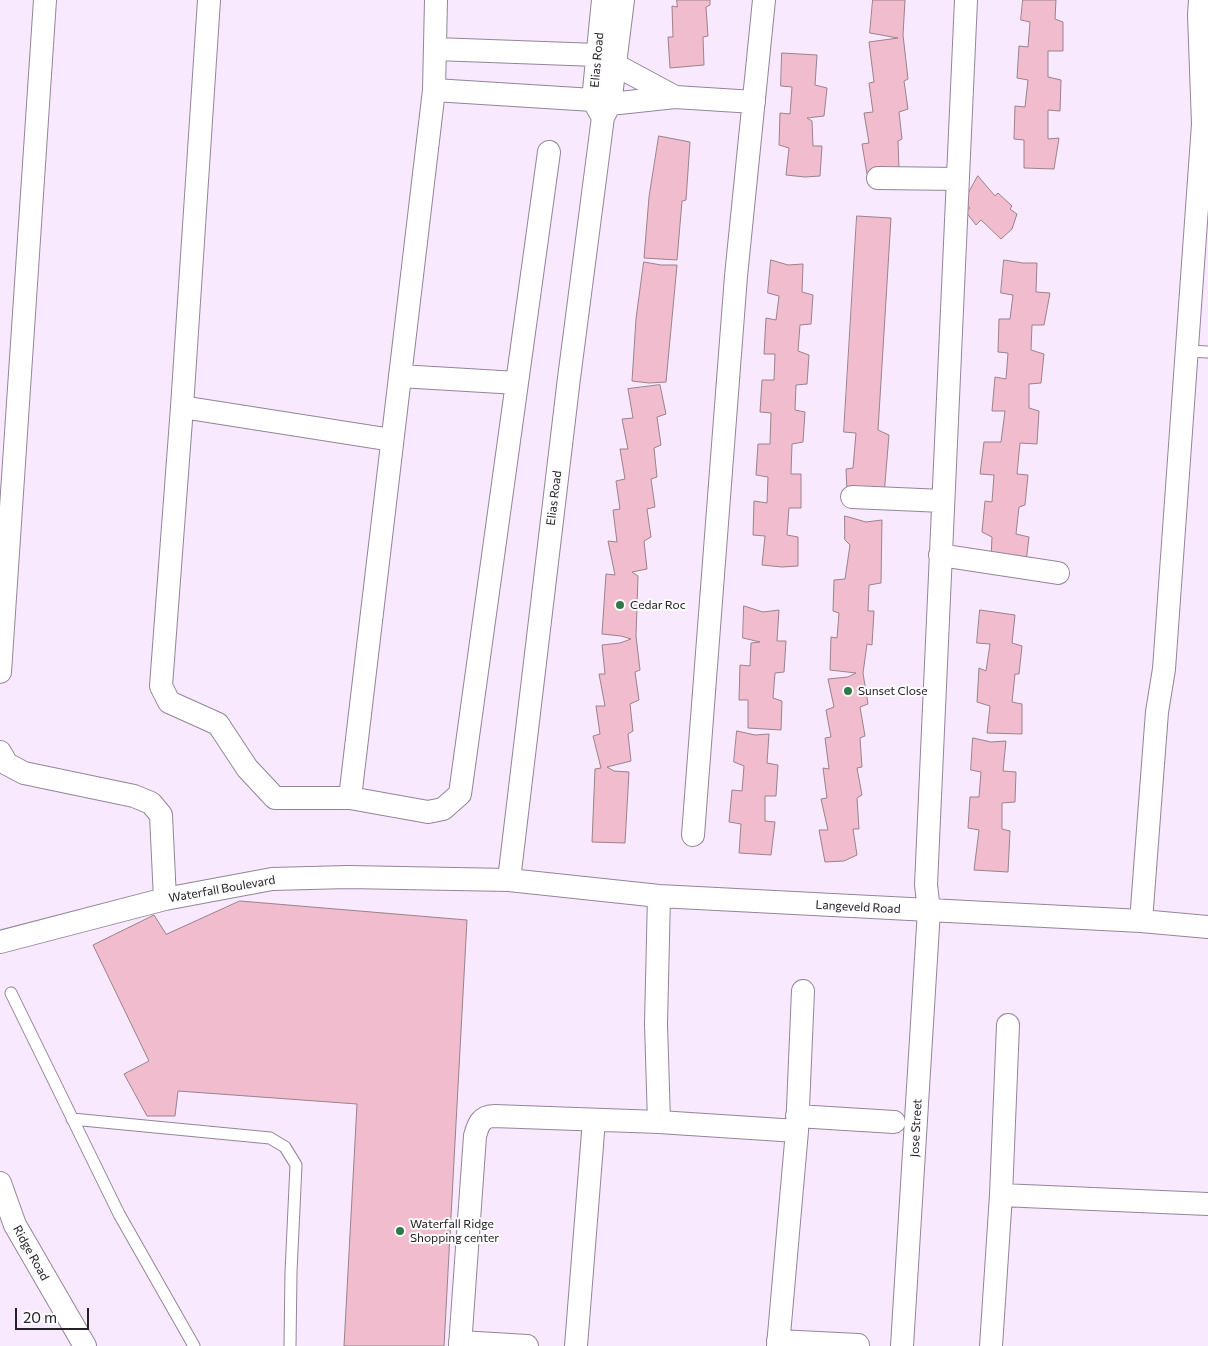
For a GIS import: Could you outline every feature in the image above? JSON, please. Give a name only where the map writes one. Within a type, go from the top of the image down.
[{"type":"street","points":[[0,672],[45,0]]},
{"type":"street","points":[[209,0],[162,686],[169,702],[218,724],[246,768],[275,798],[350,798],[428,812],[443,809],[460,794],[549,152]]},
{"type":"street","points":[[350,798],[434,90],[436,0]]},
{"type":"street","name":"Elias Road","points":[[509,880],[602,107],[606,59],[603,0]]},
{"type":"street","name":"Elias Road","points":[[606,59],[622,0]]},
{"type":"street","points":[[693,835],[736,276],[764,0]]},
{"type":"street","name":"Jose Street","points":[[902,1346],[929,910],[926,885],[966,0]]},
{"type":"street","points":[[1141,921],[1157,712],[1164,669],[1197,352],[1203,124],[1198,15],[1200,0]]},
{"type":"street","points":[[436,49],[606,59],[675,97]]},
{"type":"street","points":[[434,90],[602,107],[675,97],[754,102]]},
{"type":"street","points":[[878,178],[958,179]]},
{"type":"street","points":[[400,376],[517,383]]},
{"type":"street","points":[[182,407],[392,440]]},
{"type":"street","points":[[852,497],[943,501]]},
{"type":"street","points":[[940,555],[1058,573]]},
{"type":"street","points":[[0,752],[6,764],[24,772],[134,796],[150,802],[161,816],[165,899]]},
{"type":"street","name":"Waterfall Boulevard","points":[[0,942],[165,899],[272,879],[348,877],[509,880]]},
{"type":"street","name":"Langeveld Road","points":[[509,880],[659,896],[1141,921],[1208,927]]},
{"type":"street","points":[[659,896],[656,1024],[659,1122]]},
{"type":"street","points":[[803,991],[797,1123],[778,1344],[858,1345]]},
{"type":"street","points":[[991,1346],[1001,1195],[1008,1025]]},
{"type":"street","points":[[527,1346],[460,1344],[475,1136],[478,1125],[488,1116],[659,1122],[894,1122]]},
{"type":"street","points":[[576,1346],[594,1120]]},
{"type":"street","name":"Ridge Road","points":[[0,1183],[15,1225],[85,1346]]},
{"type":"street","points":[[1001,1195],[1208,1204]]},
{"type":"lane","points":[[11,993],[119,1214],[194,1346]]},
{"type":"lane","points":[[72,1119],[270,1138],[286,1147],[296,1166],[290,1346]]},
{"type":"building","points":[[677,0],[710,0],[710,5],[706,7],[708,36],[703,37],[704,65],[670,68],[668,37],[673,37],[672,6],[677,7]]},
{"type":"building","points":[[873,0],[905,0],[903,35],[908,79],[904,81],[908,109],[899,112],[902,139],[898,141],[899,169],[867,174],[862,144],[869,143],[864,113],[873,112],[869,83],[874,82],[869,42],[898,38],[870,33]]},
{"type":"building","points":[[1023,0],[1056,0],[1055,19],[1063,22],[1063,51],[1048,51],[1048,77],[1061,80],[1060,111],[1048,110],[1048,139],[1059,138],[1054,169],[1024,168],[1024,140],[1014,139],[1015,106],[1025,107],[1028,80],[1017,78],[1019,46],[1028,47],[1030,22],[1021,20]]},
{"type":"building","points":[[782,53],[817,55],[815,85],[827,88],[824,116],[807,118],[812,121],[813,146],[822,146],[820,176],[786,175],[789,148],[779,145],[780,113],[790,114],[792,87],[781,86]]},
{"type":"building","points":[[659,136],[690,142],[686,200],[682,201],[677,260],[644,258],[649,197]]},
{"type":"building","points":[[978,176],[995,196],[998,193],[1012,206],[1010,209],[1017,214],[1012,229],[1001,239],[981,220],[976,225],[966,212],[970,208],[960,199],[968,193]]},
{"type":"building","points":[[857,216],[891,218],[878,430],[889,435],[884,495],[847,492],[846,469],[853,468],[856,433],[844,432]]},
{"type":"building","points":[[771,260],[788,265],[803,264],[802,292],[813,295],[811,324],[800,325],[798,351],[809,355],[807,384],[796,385],[795,410],[805,412],[803,442],[792,444],[791,474],[801,474],[801,508],[789,508],[787,535],[798,537],[798,566],[782,567],[762,565],[765,536],[753,535],[754,501],[767,503],[768,477],[756,475],[758,444],[770,444],[771,413],[760,412],[762,380],[774,380],[775,354],[764,354],[766,318],[776,320],[779,296],[768,293]]},
{"type":"building","points":[[1004,260],[1037,263],[1036,292],[1050,293],[1044,325],[1032,325],[1031,350],[1044,354],[1041,383],[1029,384],[1029,408],[1039,411],[1037,444],[1020,443],[1017,474],[1028,475],[1025,505],[1019,507],[1016,534],[1029,537],[1026,562],[991,558],[992,537],[982,532],[985,501],[992,502],[994,475],[980,474],[984,442],[1001,442],[1005,411],[992,411],[995,377],[1006,379],[1008,353],[998,352],[999,319],[1010,319],[1013,295],[1001,293]]},
{"type":"building","points":[[644,262],[677,265],[666,382],[632,381],[636,319]]},
{"type":"building","name":"Cedar Roc","points":[[660,385],[666,414],[657,417],[661,445],[654,448],[657,477],[651,479],[655,507],[647,509],[651,537],[644,541],[647,569],[632,572],[638,576],[636,636],[640,670],[635,672],[639,700],[630,704],[633,731],[628,734],[631,761],[607,767],[614,771],[629,772],[625,843],[592,842],[595,769],[601,768],[593,736],[600,734],[596,706],[605,706],[599,674],[605,674],[602,645],[620,643],[631,639],[602,634],[606,574],[615,575],[608,541],[617,542],[613,510],[620,509],[616,481],[625,479],[620,449],[628,449],[622,419],[633,418],[628,389]]},
{"type":"building","name":"Sunset Close","points":[[845,516],[866,522],[882,520],[881,583],[869,585],[868,611],[874,611],[872,645],[867,644],[863,673],[868,704],[860,707],[865,736],[860,738],[862,767],[857,768],[862,795],[857,798],[859,829],[853,829],[857,855],[844,861],[825,862],[819,830],[828,830],[821,799],[827,798],[823,768],[829,769],[825,738],[831,737],[826,710],[834,707],[828,679],[848,677],[856,673],[830,670],[831,637],[837,638],[839,613],[833,611],[834,580],[845,579],[850,545],[845,540]]},
{"type":"building","points":[[744,606],[763,612],[779,610],[777,641],[786,641],[784,672],[775,673],[773,698],[782,701],[781,730],[748,728],[748,700],[739,700],[740,665],[750,666],[751,643],[760,642],[743,638]]},
{"type":"building","points":[[980,610],[1015,615],[1012,643],[1022,646],[1019,674],[1015,674],[1012,702],[1022,704],[1022,734],[987,733],[990,706],[977,702],[979,668],[986,671],[990,644],[977,643]]},
{"type":"building","points":[[737,731],[755,735],[769,734],[767,763],[778,765],[776,796],[765,796],[765,821],[775,822],[771,855],[739,853],[741,824],[729,822],[732,790],[742,791],[744,766],[734,762]]},
{"type":"building","points":[[973,738],[991,742],[1006,741],[1003,771],[1016,772],[1015,802],[1002,803],[1002,829],[1010,831],[1008,872],[974,870],[979,830],[968,828],[970,797],[979,797],[981,772],[971,770]]},
{"type":"building","name":"Waterfall Ridge Shopping center","points":[[240,901],[467,920],[444,1346],[344,1346],[357,1104],[178,1091],[175,1116],[147,1116],[124,1074],[149,1061],[93,945],[154,915],[166,934]]},
{"type":"place","name":"Cedar Roc","points":[[620,605]]},
{"type":"place","name":"Sunset Close","points":[[848,691]]},
{"type":"place","name":"Waterfall Ridge Shopping center","points":[[400,1231]]}]
